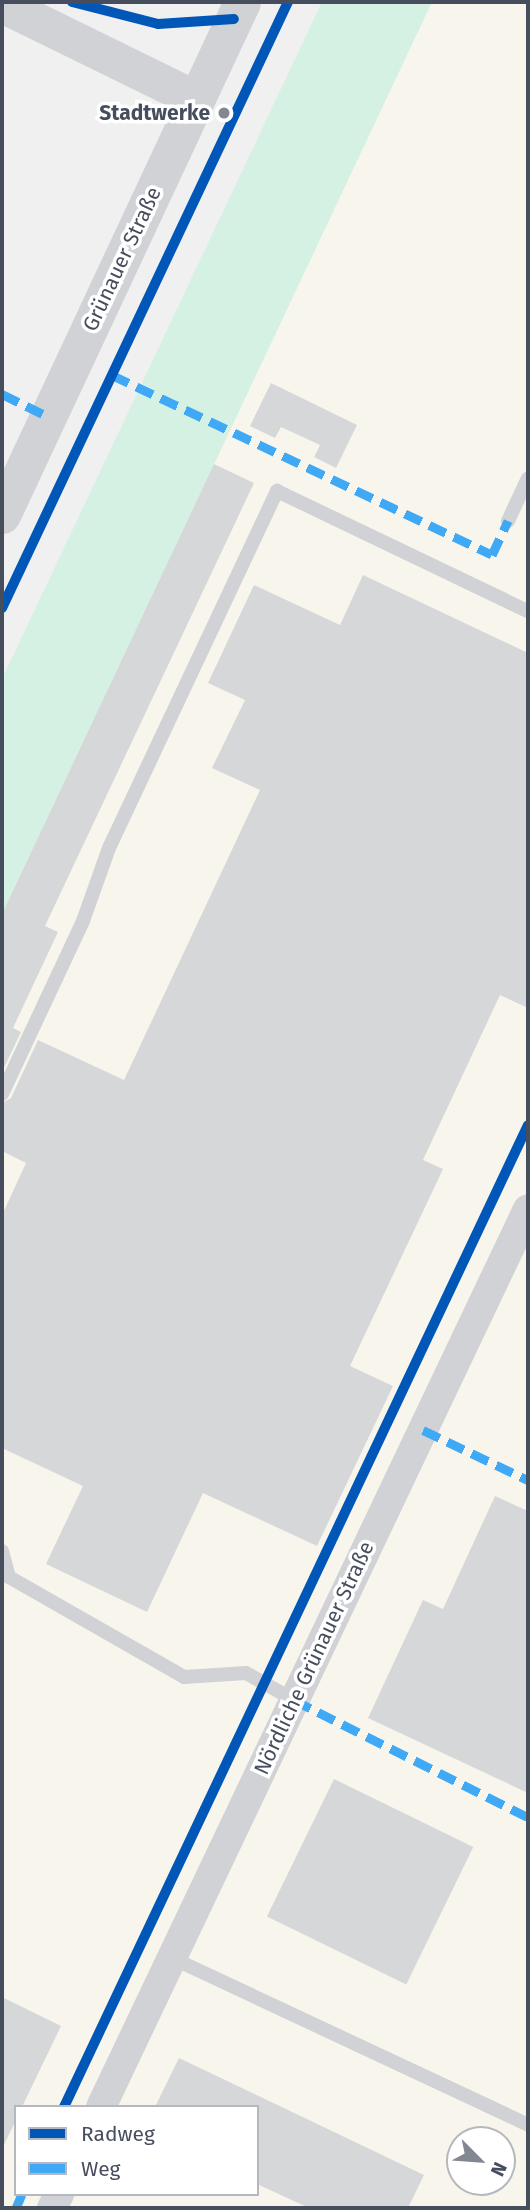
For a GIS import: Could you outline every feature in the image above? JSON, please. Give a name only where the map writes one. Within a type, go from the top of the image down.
[{"type":"street","name":"Grünauer Straße","points":[[2,515],[242,2]]},
{"type":"street","points":[[2,4],[196,99]]},
{"type":"street","name":"Nördliche Grünauer Straße","points":[[102,2105],[528,1209]]},
{"type":"lane","points":[[508,521],[528,478]]},
{"type":"lane","points":[[2,1094],[83,920],[108,848],[277,491],[528,611]]},
{"type":"lane","points":[[2,1551],[9,1577],[184,1677],[246,1673],[294,1700]]},
{"type":"lane","points":[[172,1958],[528,2125]]},
{"type":"path","points":[[228,130],[239,106]]},
{"type":"shaded area","points":[[430,2],[528,2],[528,2208],[2,2208],[2,912]]},
{"type":"green space","points":[[322,2],[432,2],[2,914],[2,679]]},
{"type":"building","points":[[271,383],[357,425],[336,468],[314,457],[320,445],[281,427],[275,438],[250,426]]},
{"type":"building","points":[[214,464],[254,483],[45,926],[58,932],[13,1028],[21,1032],[2,1072],[2,914]]},
{"type":"building","points":[[363,575],[528,653],[528,1008],[500,995],[423,1160],[443,1169],[350,1366],[393,1386],[317,1546],[203,1493],[147,1612],[46,1564],[83,1486],[2,1448],[2,1215],[26,1163],[2,1151],[2,1103],[11,1098],[38,1040],[124,1080],[260,790],[212,768],[245,700],[208,683],[254,585],[340,625]]},
{"type":"building","points":[[495,1496],[528,1511],[528,1793],[368,1718],[423,1600],[443,1609]]},
{"type":"building","points":[[334,1779],[473,1847],[406,1984],[267,1917]]},
{"type":"building","points":[[2,1997],[61,2026],[23,2105],[14,2105],[14,2124],[2,2149]]},
{"type":"building","points":[[179,2058],[424,2175],[408,2208],[309,2208],[259,2185],[259,2105],[156,2105]]},
{"type":"marked path","points":[[112,375],[492,555],[508,521]]},
{"type":"marked path","points":[[2,394],[49,417]]},
{"type":"marked path","points":[[423,1430],[528,1480]]},
{"type":"marked path","points":[[294,1700],[528,1817]]},
{"type":"marked path","points":[[16,2208],[21,2196]]},
{"type":"cycle path","points":[[72,2],[158,24],[234,19]]},
{"type":"cycle path","points":[[2,608],[288,2]]},
{"type":"cycle path","points":[[65,2105],[528,1125]]},
{"type":"place","name":"Stadtwerke","points":[[224,113]]}]
